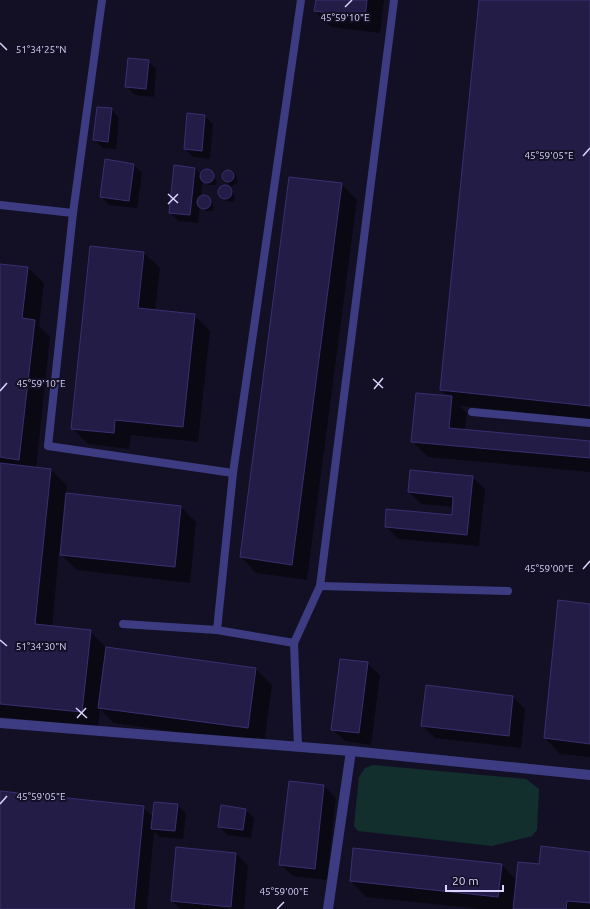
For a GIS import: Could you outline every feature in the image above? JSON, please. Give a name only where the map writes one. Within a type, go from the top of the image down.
[{"type":"street","points":[[0,723],[351,751],[590,775]]},
{"type":"street","points":[[328,909],[351,751]]},
{"type":"lane","points":[[102,0],[73,213],[48,446],[233,473]]},
{"type":"lane","points":[[217,630],[233,473],[301,0]]},
{"type":"lane","points":[[298,747],[294,643],[320,586],[394,0]]},
{"type":"lane","points":[[0,205],[73,213]]},
{"type":"lane","points":[[472,412],[590,423]]},
{"type":"lane","points":[[320,586],[508,591]]},
{"type":"lane","points":[[123,624],[217,630],[294,643]]},
{"type":"green space","points":[[373,765],[526,779],[539,789],[537,830],[532,836],[492,846],[358,831],[354,826],[359,777],[365,768]]},
{"type":"building","points":[[316,0],[367,0],[365,18],[314,11]]},
{"type":"building","points":[[479,0],[590,0],[590,406],[440,390]]},
{"type":"building","points":[[128,58],[149,60],[146,89],[125,87]]},
{"type":"building","points":[[97,107],[112,108],[108,142],[93,140]]},
{"type":"building","points":[[187,113],[205,115],[202,151],[184,149]]},
{"type":"building","points":[[105,159],[134,164],[129,201],[100,197]]},
{"type":"building","points":[[174,165],[195,168],[190,215],[169,213]]},
{"type":"building","points":[[207,169],[212,171],[214,176],[212,181],[207,183],[202,181],[200,176],[202,171]]},
{"type":"building","points":[[230,170],[233,171],[233,181],[226,182],[223,181],[222,174],[223,171]]},
{"type":"building","points":[[289,177],[342,183],[292,565],[240,557]]},
{"type":"building","points":[[225,185],[230,187],[232,192],[230,197],[225,199],[220,197],[218,192],[220,187]]},
{"type":"building","points":[[204,195],[209,197],[211,202],[209,207],[204,209],[199,207],[197,202],[199,197]]},
{"type":"building","points":[[90,246],[144,252],[138,308],[195,314],[183,427],[115,420],[114,433],[71,429]]},
{"type":"building","points":[[0,264],[28,267],[22,318],[35,320],[19,460],[0,457]]},
{"type":"building","points":[[416,393],[452,396],[449,428],[590,441],[590,458],[411,442]]},
{"type":"building","points":[[0,463],[51,469],[35,624],[91,630],[82,712],[0,704]]},
{"type":"building","points":[[410,470],[473,476],[467,535],[385,527],[386,509],[452,515],[453,497],[408,492]]},
{"type":"building","points":[[66,493],[181,506],[175,567],[60,555]]},
{"type":"building","points":[[558,600],[590,604],[590,744],[544,738]]},
{"type":"building","points":[[106,647],[256,668],[248,728],[98,708]]},
{"type":"building","points":[[340,659],[368,662],[359,733],[331,730]]},
{"type":"building","points":[[426,685],[513,696],[509,736],[421,726]]},
{"type":"building","points":[[289,781],[324,785],[315,869],[279,865]]},
{"type":"building","points":[[0,791],[144,806],[134,909],[0,909]]},
{"type":"building","points":[[154,802],[178,804],[175,831],[151,829]]},
{"type":"building","points":[[221,805],[246,809],[243,830],[218,827]]},
{"type":"building","points":[[541,846],[590,852],[590,903],[567,901],[566,909],[513,909],[518,862],[539,864]]},
{"type":"building","points":[[176,847],[236,853],[231,907],[171,901]]},
{"type":"building","points":[[353,848],[502,864],[498,897],[350,881]]}]
